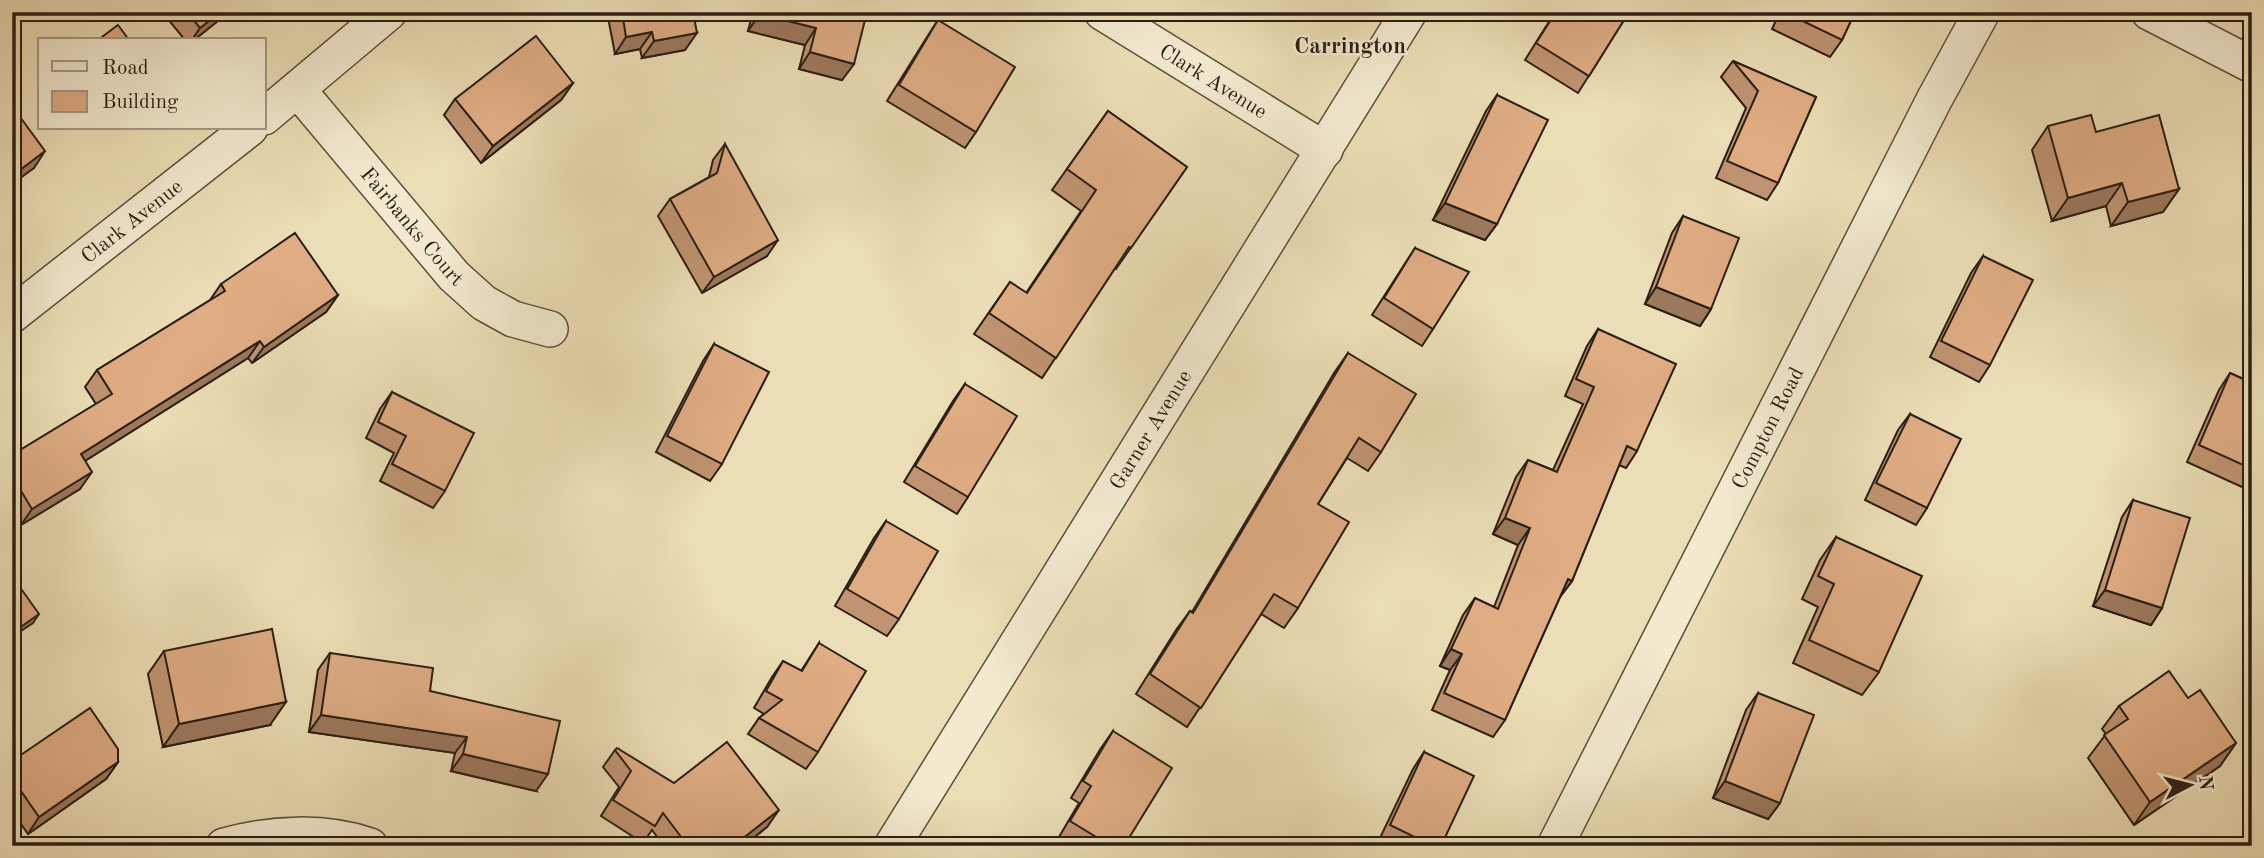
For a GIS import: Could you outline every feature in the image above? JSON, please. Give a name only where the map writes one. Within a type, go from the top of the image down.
[{"type":"street","points":[[266,115],[389,12]]},
{"type":"street","name":"Clark Avenue","points":[[1102,12],[1325,150]]},
{"type":"street","name":"Garner Avenue","points":[[892,846],[1409,12]]},
{"type":"street","name":"Compton Road","points":[[1555,846],[1928,112],[1982,12]]},
{"type":"street","points":[[2149,12],[2252,65]]},
{"type":"street","name":"Fairbanks Court","points":[[298,90],[454,276],[484,303],[503,314],[550,329]]},
{"type":"street","name":"Clark Avenue","points":[[12,315],[247,130]]},
{"type":"street","points":[[224,846],[266,838],[315,834],[370,846]]},
{"type":"building","points":[[187,12],[220,12],[200,28]]},
{"type":"building","points":[[622,12],[693,12],[697,33],[654,41],[652,32],[626,37]]},
{"type":"building","points":[[760,12],[867,12],[854,64],[810,52],[816,28]]},
{"type":"building","points":[[1556,12],[1629,12],[1589,76],[1536,43]]},
{"type":"building","points":[[1784,12],[1855,12],[1842,40]]},
{"type":"building","points":[[938,20],[1015,67],[976,132],[899,85]]},
{"type":"building","points":[[118,25],[128,38],[101,38]]},
{"type":"building","points":[[536,36],[573,83],[493,146],[455,99]]},
{"type":"building","points":[[1733,61],[1816,97],[1778,183],[1727,161],[1758,91]]},
{"type":"building","points":[[1497,95],[1548,120],[1497,224],[1445,203]]},
{"type":"building","points":[[12,106],[45,151],[12,176]]},
{"type":"building","points":[[1108,111],[1187,167],[1131,248],[1129,247],[1056,358],[989,313],[1010,282],[1027,293],[1096,190],[1067,169]]},
{"type":"building","points":[[2091,115],[2096,132],[2159,115],[2179,189],[2128,202],[2122,183],[2068,198],[2048,126]]},
{"type":"building","points":[[725,144],[778,240],[714,277],[670,199],[717,173]]},
{"type":"building","points":[[1683,216],[1739,238],[1711,309],[1656,287]]},
{"type":"building","points":[[295,233],[338,295],[264,347],[260,341],[81,454],[92,472],[32,509],[12,476],[12,455],[112,394],[97,370],[225,291],[221,284]]},
{"type":"building","points":[[1415,248],[1469,272],[1433,329],[1384,298]]},
{"type":"building","points":[[1983,256],[2033,280],[1990,365],[1941,341]]},
{"type":"building","points":[[1598,329],[1676,364],[1637,451],[1627,446],[1572,581],[1568,579],[1505,720],[1444,693],[1462,654],[1451,649],[1475,598],[1498,609],[1530,528],[1505,518],[1528,460],[1557,472],[1594,387],[1576,379]]},
{"type":"building","points":[[714,344],[769,372],[722,464],[667,436]]},
{"type":"building","points":[[1348,353],[1416,394],[1381,452],[1359,438],[1318,504],[1349,522],[1298,608],[1274,594],[1201,708],[1150,674],[1190,611],[1193,613]]},
{"type":"building","points":[[2230,373],[2252,383],[2252,469],[2199,445]]},
{"type":"building","points":[[965,384],[1017,416],[968,497],[915,466]]},
{"type":"building","points":[[392,392],[474,433],[445,491],[392,464],[406,436],[378,422]]},
{"type":"building","points":[[1910,414],[1961,439],[1927,508],[1876,483]]},
{"type":"building","points":[[2133,500],[2190,518],[2162,608],[2105,590]]},
{"type":"building","points":[[886,521],[938,551],[899,619],[847,589]]},
{"type":"building","points":[[1836,537],[1922,576],[1879,672],[1809,640],[1834,584],[1818,576]]},
{"type":"building","points":[[17,583],[39,614],[12,633],[12,586]]},
{"type":"building","points":[[272,629],[286,702],[179,724],[164,651]]},
{"type":"building","points":[[819,643],[866,671],[818,752],[759,718],[782,700],[766,691],[783,661],[802,671]]},
{"type":"building","points":[[330,653],[433,668],[430,691],[560,721],[548,774],[463,754],[467,737],[321,715]]},
{"type":"building","points":[[2169,671],[2188,698],[2200,690],[2236,743],[2150,802],[2104,735],[2128,719],[2119,706]]},
{"type":"building","points":[[1758,693],[1814,715],[1780,803],[1725,781]]},
{"type":"building","points":[[90,708],[118,749],[118,762],[39,817],[12,778],[12,761]]},
{"type":"building","points":[[1113,731],[1172,768],[1124,846],[1111,846],[1070,821],[1091,786],[1083,781]]},
{"type":"building","points":[[727,742],[779,810],[733,846],[688,846],[663,813],[655,826],[613,800],[631,771],[615,750],[617,748],[674,783]]},
{"type":"building","points":[[1424,752],[1474,776],[1441,846],[1433,846],[1390,825]]},
{"type":"district","name":"Carrington","points":[[1350,45]]}]
